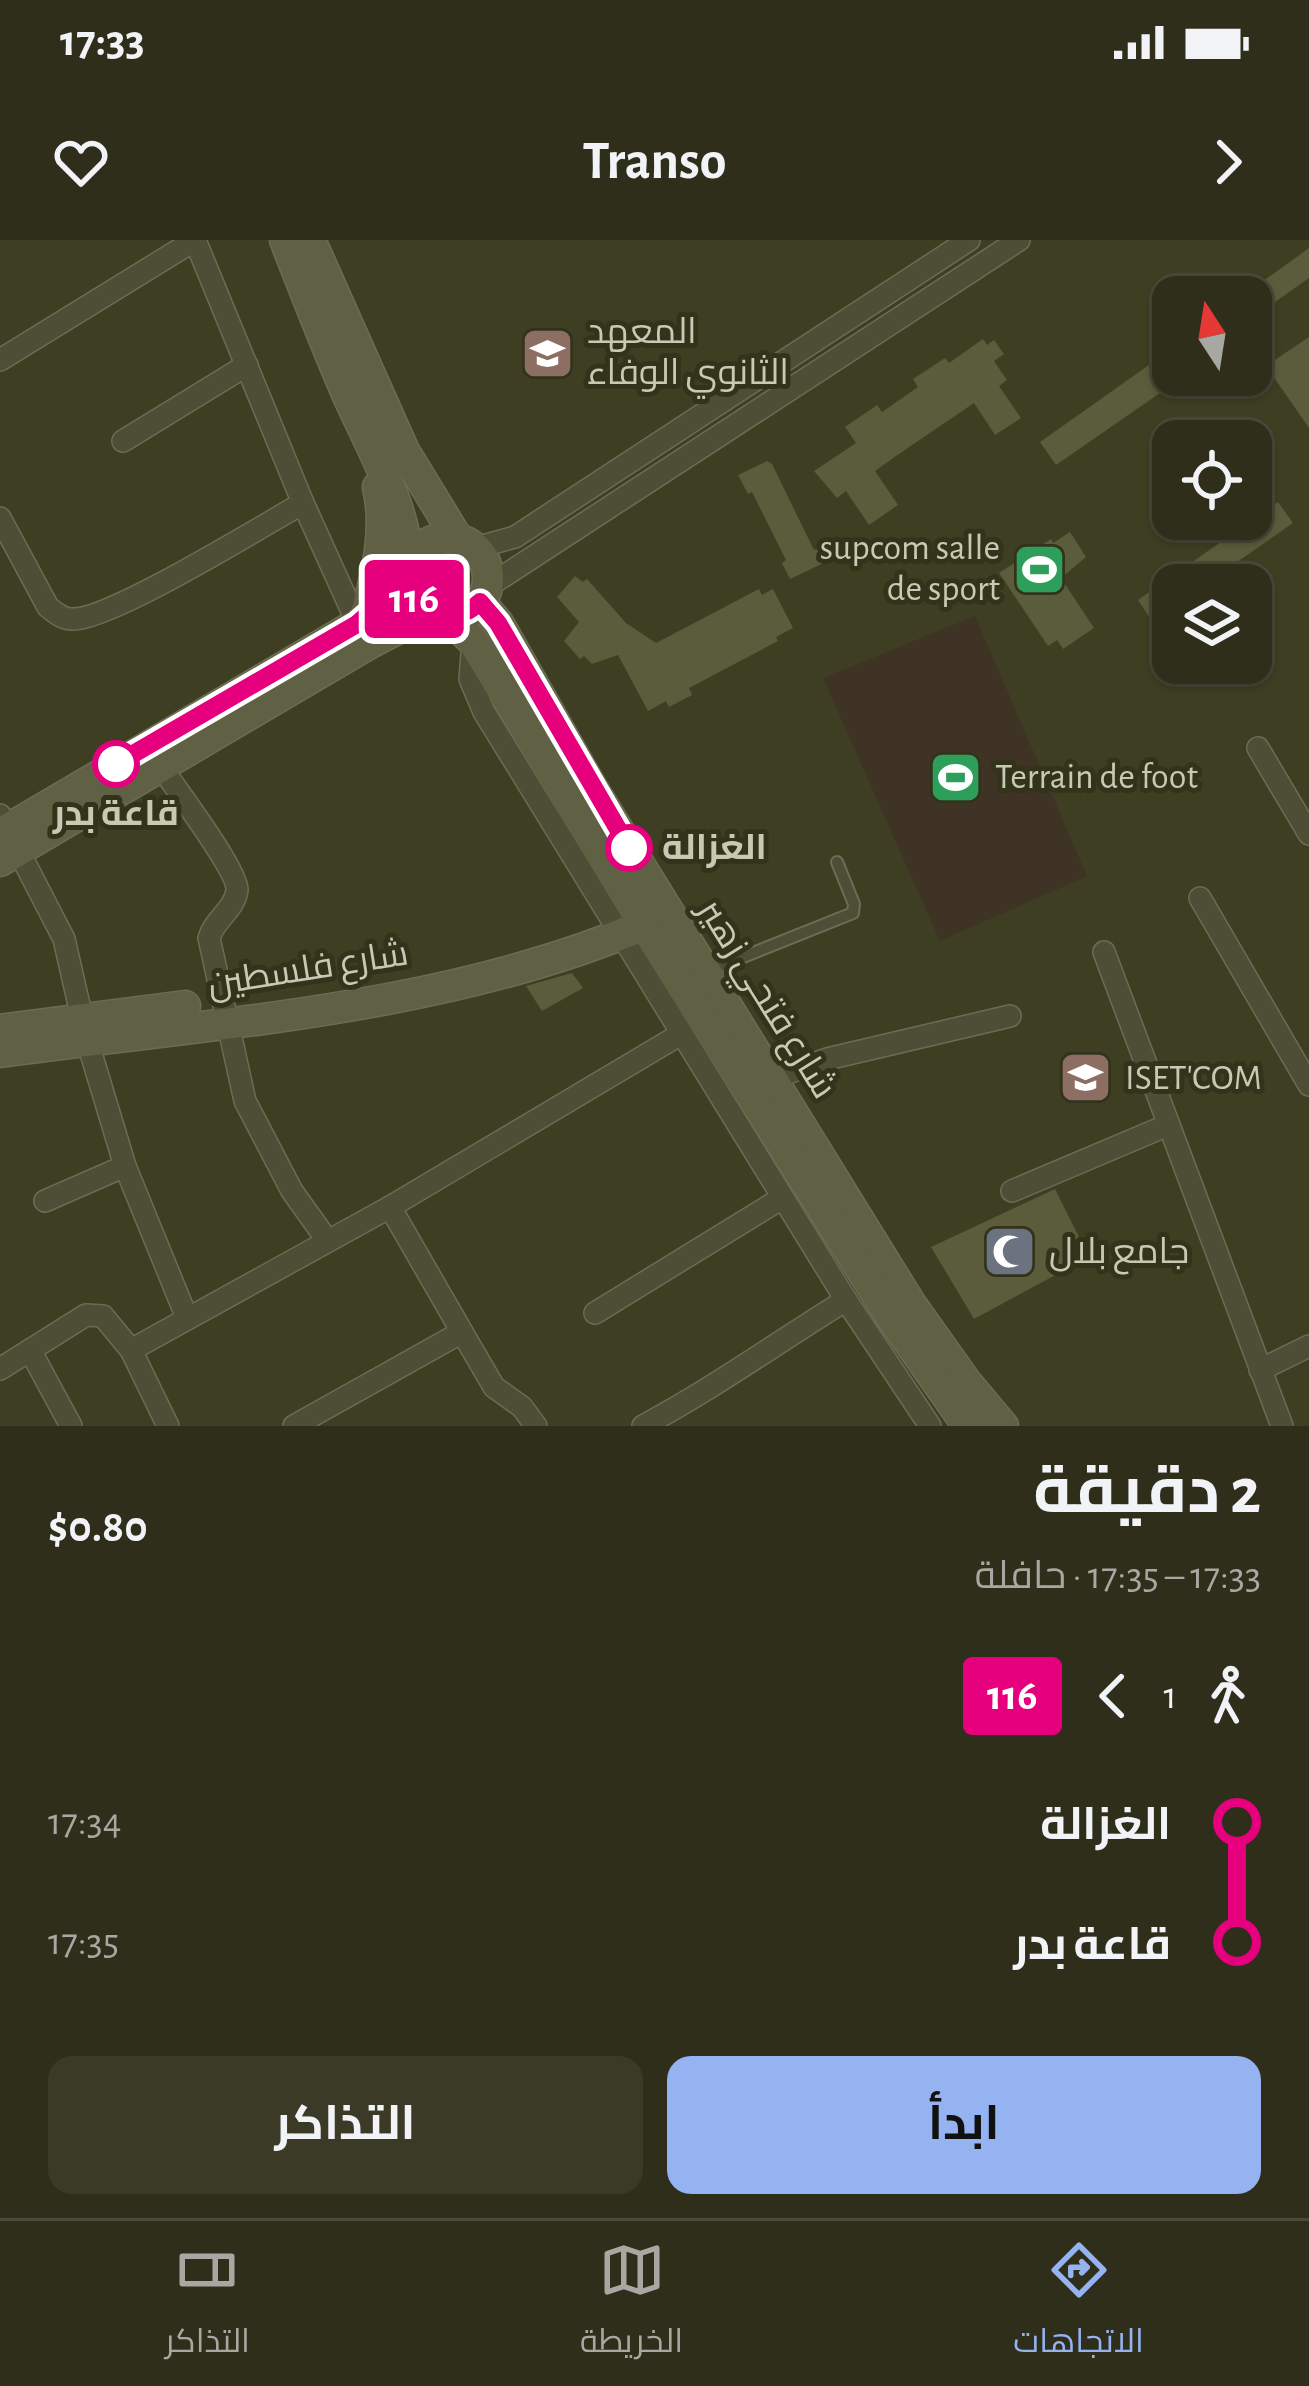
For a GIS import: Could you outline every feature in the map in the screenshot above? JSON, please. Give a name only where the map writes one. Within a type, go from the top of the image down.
[{"type":"street","points":[[0,360],[195,240],[303,503],[364,629]]},
{"type":"street","points":[[285,240],[406,529],[410,593],[438,615]]},
{"type":"street","points":[[310,240],[404,451],[488,573],[484,594]]},
{"type":"street","points":[[6,838],[162,768],[364,629],[408,573],[415,554],[433,540],[466,543],[515,537],[969,240]]},
{"type":"street","points":[[6,838],[364,629],[438,615],[460,616],[484,594],[1019,240]]},
{"type":"street","points":[[124,441],[247,365]]},
{"type":"street","points":[[364,629],[381,553],[383,510],[368,440]]},
{"type":"street","points":[[2,525],[48,607],[75,620],[115,607],[303,503]]},
{"type":"street","name":"شارع فتحي زهير","points":[[484,594],[552,722],[910,1303],[1003,1426]]},
{"type":"street","name":"شارع فتحي زهير","points":[[438,615],[473,641],[628,924],[968,1426]]},
{"type":"street","points":[[1258,748],[1309,834]]},
{"type":"street","points":[[162,768],[236,881],[235,898],[212,928],[209,952],[245,1102],[292,1191],[327,1240]]},
{"type":"street","points":[[6,838],[64,939],[124,1166],[187,1318]]},
{"type":"street","points":[[1200,898],[1309,1085]]},
{"type":"street","points":[[628,924],[681,1034],[930,1426]]},
{"type":"street","name":"شارع فلسطين","points":[[0,1052],[85,1030],[225,1011],[413,995],[628,924]]},
{"type":"street","points":[[1104,952],[1282,1426]]},
{"type":"street","points":[[771,1079],[827,1060],[1010,1016]]},
{"type":"street","name":"شارع فلسطين","points":[[0,1030],[85,1030]]},
{"type":"street","points":[[131,1350],[390,1207],[681,1034]]},
{"type":"street","points":[[1012,1191],[1168,1125]]},
{"type":"street","points":[[46,1201],[124,1166]]},
{"type":"street","points":[[595,1313],[782,1198]]},
{"type":"street","points":[[390,1207],[494,1388],[522,1407],[536,1426]]},
{"type":"street","points":[[643,1426],[700,1396],[771,1345],[846,1300]]},
{"type":"street","points":[[0,1369],[86,1315],[96,1314],[110,1321],[131,1350],[168,1426]]},
{"type":"street","points":[[295,1426],[461,1332]]},
{"type":"street","points":[[1260,1370],[1309,1346]]},
{"type":"street","points":[[30,1350],[70,1426]]},
{"type":"lane","points":[[940,259],[955,283]]},
{"type":"lane","points":[[704,972],[853,913],[854,904],[837,862]]},
{"type":"shaded area","name":"Terrain de foot","points":[[975,616],[1087,876],[940,941],[823,678]]},
{"type":"building","points":[[1309,248],[1309,278],[1272,304],[1270,276]]},
{"type":"building","points":[[1309,337],[1309,428],[1272,375],[1272,362]]},
{"type":"building","points":[[983,339],[987,345],[994,340],[1004,354],[994,361],[1007,380],[999,386],[1021,418],[995,435],[974,403],[896,456],[875,471],[898,505],[869,525],[846,491],[837,498],[814,471],[856,443],[845,427],[877,405],[882,412],[918,387],[913,379],[945,358],[949,363]]},
{"type":"building","points":[[1152,363],[1152,396],[1156,396],[1056,465],[1040,442]]},
{"type":"building","points":[[767,461],[814,550],[825,545],[832,559],[790,579],[782,563],[786,560],[752,492],[748,494],[738,475]]},
{"type":"building","points":[[1278,502],[1293,523],[1272,538],[1272,506]]},
{"type":"building","points":[[1070,532],[1086,557],[1061,578],[1094,628],[1063,649],[1057,640],[1048,646],[999,573]]},
{"type":"building","points":[[1224,540],[1269,540],[1234,564],[1189,564]]},
{"type":"building","points":[[575,576],[583,582],[587,579],[626,623],[656,643],[759,589],[762,595],[773,589],[793,628],[776,637],[778,641],[689,688],[692,695],[648,711],[618,655],[592,664],[584,656],[580,659],[564,641],[579,622],[557,597]]},
{"type":"building","points":[[1152,590],[1152,621],[1138,600]]},
{"type":"building","points":[[572,973],[583,988],[542,1011],[526,986]]},
{"type":"building","name":"جامع بلال","points":[[1055,1189],[1089,1257],[974,1319],[931,1247]]},
{"type":"bus line","name":"116","points":[[116,764],[357,624],[407,580],[410,593],[428,613],[460,616],[480,602],[498,623],[629,848]]},
{"type":"place","name":"المعهد الثانوي الوفاء","points":[[548,353]]},
{"type":"place","name":"supcom salle de sport","points":[[1039,569]]},
{"type":"place","name":"قاعة بدر","points":[[116,764]]},
{"type":"place","name":"Terrain de foot","points":[[956,777]]},
{"type":"place","name":"الغزالة","points":[[629,848]]},
{"type":"place","name":"ISET'COM","points":[[1086,1078]]},
{"type":"place","name":"جامع بلال","points":[[1010,1252]]}]
